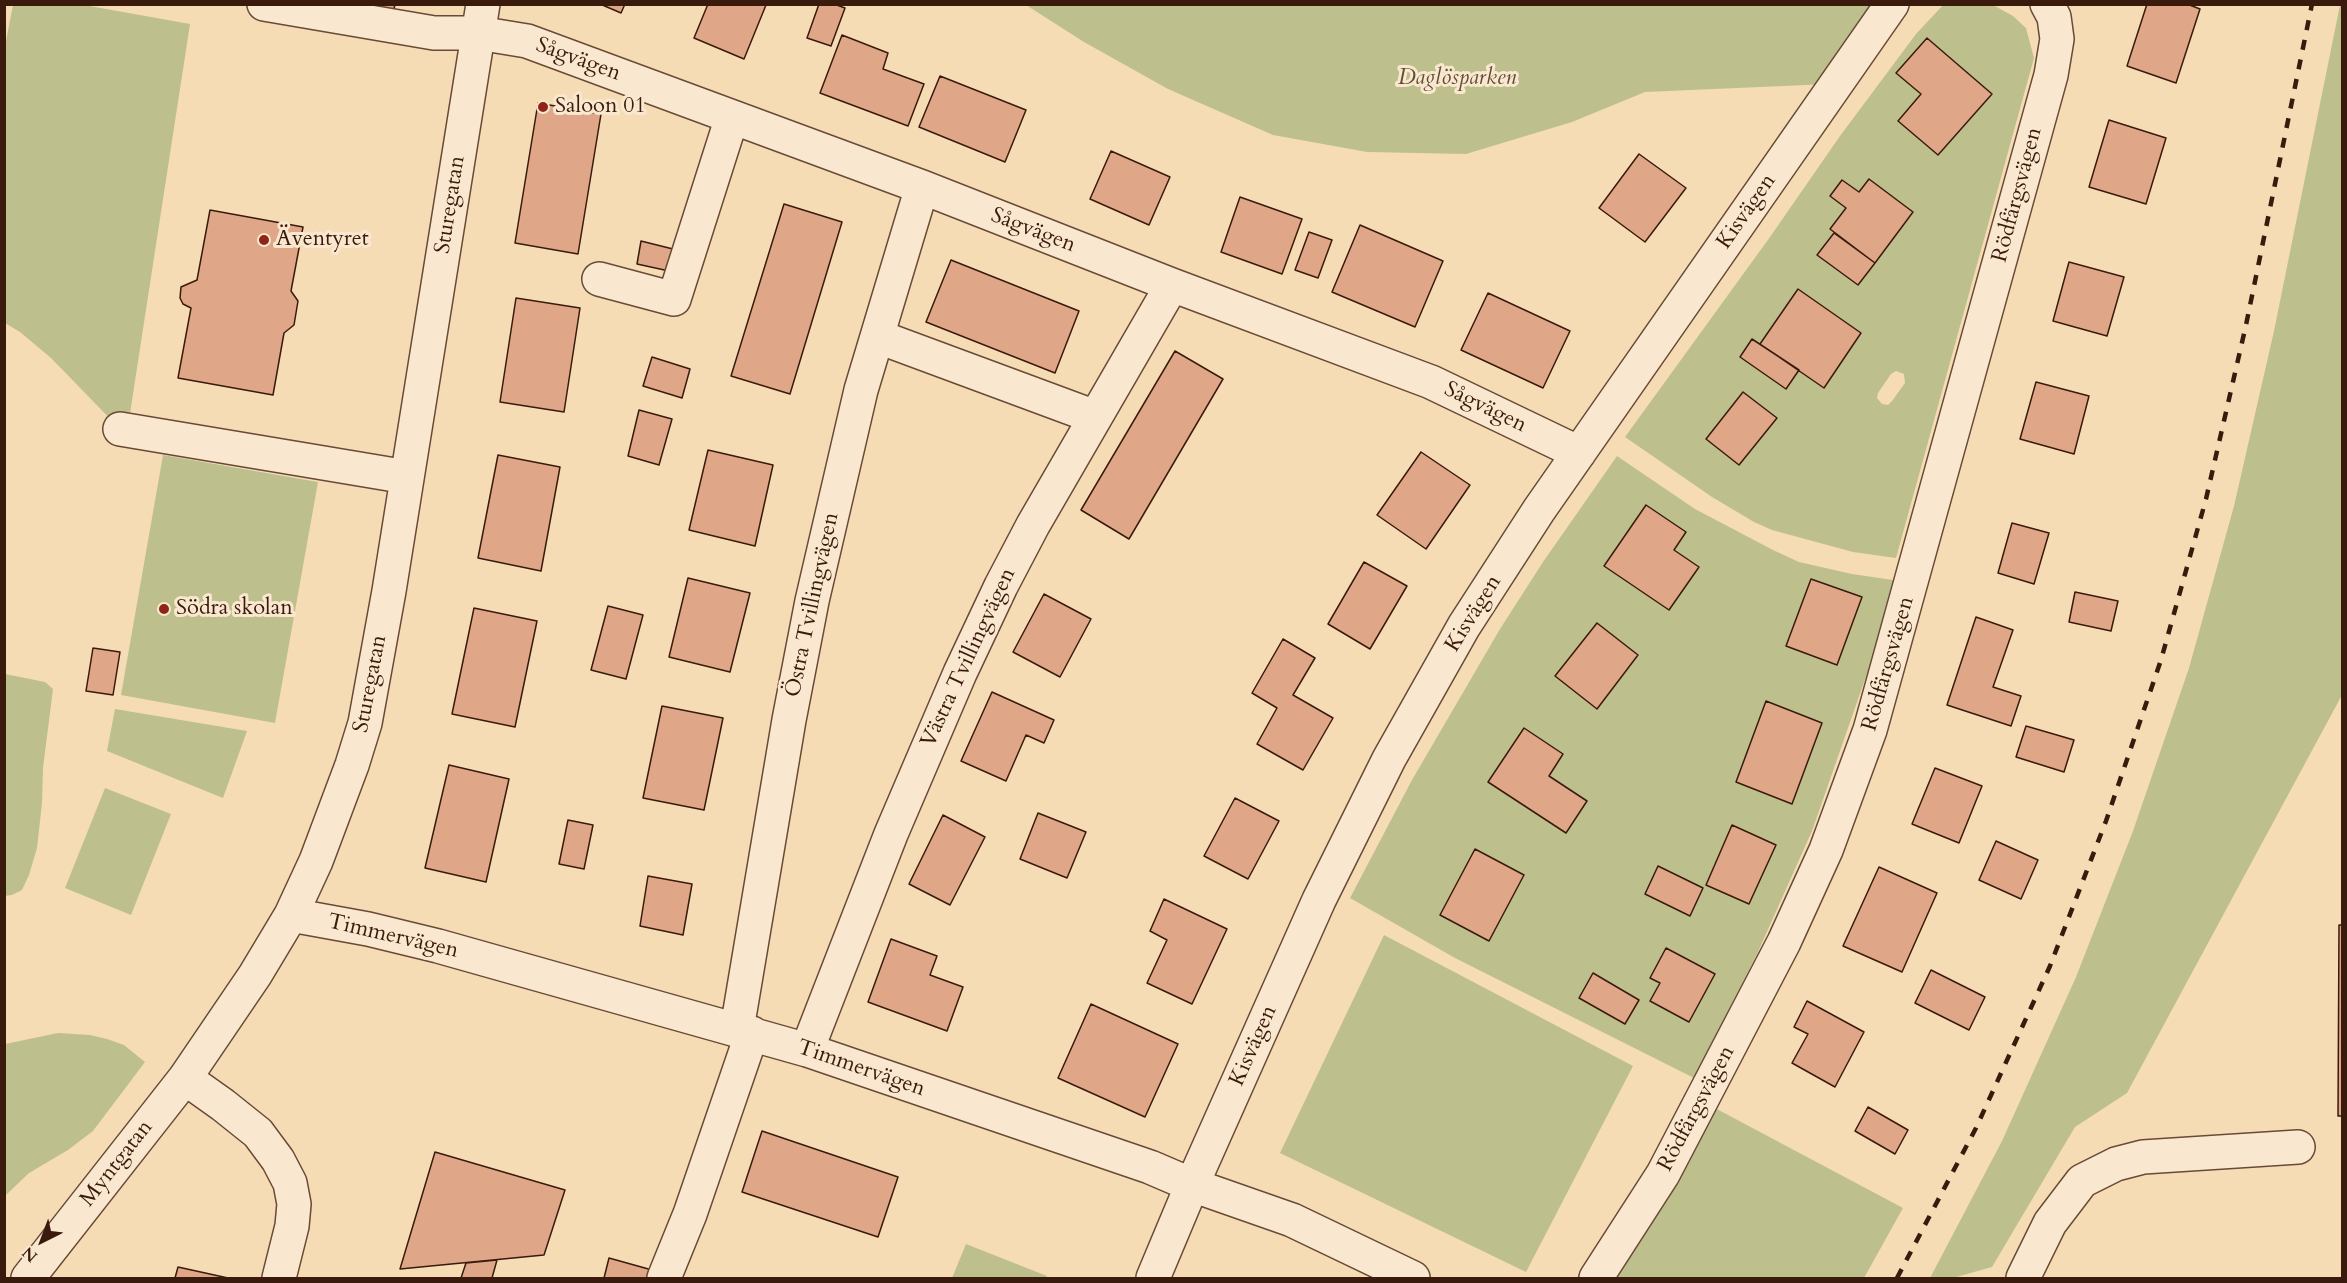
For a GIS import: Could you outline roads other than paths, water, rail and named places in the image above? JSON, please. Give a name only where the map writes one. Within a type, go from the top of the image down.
[{"type":"street","name":"Sågvägen","points":[[264,4],[324,9],[434,33],[481,19],[527,41],[922,187],[1172,285],[1431,382],[1579,453]]},
{"type":"street","name":"Kisvägen","points":[[1153,1278],[1319,900],[1389,759],[1464,626],[1539,510],[1892,4]]},
{"type":"street","name":"Rödfärgsvägen","points":[[1596,1278],[1664,1174],[1784,942],[1826,850],[1870,730],[2051,75],[2056,39],[2054,17],[2047,4]]},
{"type":"street","name":"Sturegatan","points":[[184,1078],[255,975],[291,915],[316,861],[365,723],[481,19]]},
{"type":"street","points":[[599,279],[674,299],[732,117]]},
{"type":"street","name":"Östra Tvillingvägen","points":[[664,1278],[690,1214],[745,1031],[787,732],[810,612],[861,390],[879,337],[922,187]]},
{"type":"street","name":"Västra Tvillingvägen","points":[[807,1050],[891,834],[960,673],[1001,586],[1172,285]]},
{"type":"street","points":[[879,337],[1095,417]]},
{"type":"street","points":[[120,429],[407,477]]},
{"type":"street","name":"Timmervägen","points":[[291,915],[368,929],[438,946],[807,1050],[1139,1163],[1192,1185],[1292,1220],[1413,1278]]},
{"type":"street","points":[[184,1078],[258,1133],[278,1160],[290,1183],[294,1204],[292,1226],[279,1278]]},
{"type":"street","name":"Myntgatan","points":[[28,1278],[184,1078]]},
{"type":"street","points":[[2023,1278],[2050,1223],[2082,1181],[2116,1164],[2143,1157],[2298,1147]]},
{"type":"railway","points":[[1897,1278],[1976,1128],[2050,966],[2106,821],[2161,660],[2206,499],[2246,325],[2312,4]]},
{"type":"place","name":"Saloon 01","points":[[543,107]]},
{"type":"place","name":"Äventyret","points":[[264,240]]},
{"type":"place","name":"Södra skolan","points":[[164,609]]},
{"type":"park label","name":"Daglösparken","points":[[1457,79]]}]
